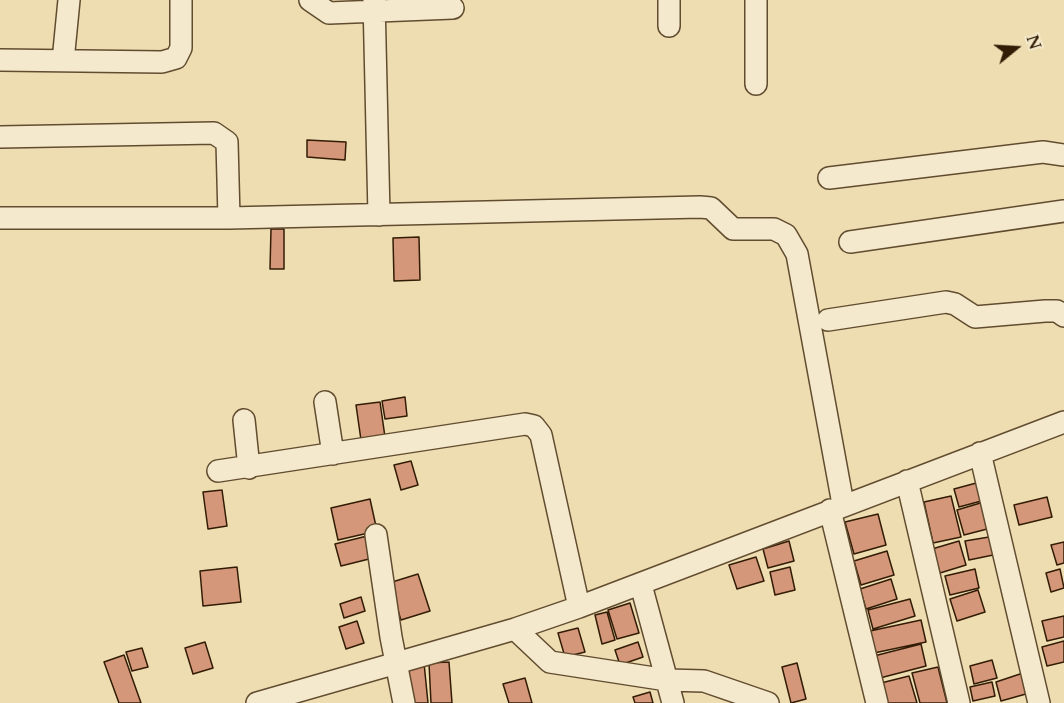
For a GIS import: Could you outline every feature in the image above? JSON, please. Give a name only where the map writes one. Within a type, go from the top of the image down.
[{"type":"street","points":[[63,61],[69,0]]},
{"type":"street","points":[[0,60],[162,62],[176,58],[181,48],[181,0]]},
{"type":"street","points":[[310,0],[329,13],[375,6],[453,8]]},
{"type":"street","points":[[669,0],[669,26]]},
{"type":"street","points":[[756,0],[756,84]]},
{"type":"street","points":[[375,6],[379,215]]},
{"type":"street","points":[[0,137],[214,133],[227,142],[229,218]]},
{"type":"street","points":[[829,178],[1043,152],[1064,155]]},
{"type":"street","points":[[0,218],[229,218],[711,208],[733,229],[774,229],[786,235],[796,254],[837,507],[876,703]]},
{"type":"street","points":[[850,242],[1064,211]]},
{"type":"street","points":[[828,320],[946,302],[955,304],[975,317],[1045,311],[1057,311],[1064,316]]},
{"type":"street","points":[[325,402],[333,453]]},
{"type":"street","points":[[244,420],[249,468]]},
{"type":"street","points":[[257,703],[398,660],[515,628],[579,607],[1064,422]]},
{"type":"street","points":[[218,471],[525,424],[534,426],[541,435],[579,607]]},
{"type":"street","points":[[980,453],[1040,703]]},
{"type":"street","points":[[907,481],[959,703]]},
{"type":"street","points":[[376,535],[391,637],[398,660],[404,703]]},
{"type":"street","points":[[641,585],[673,703]]},
{"type":"street","points":[[515,628],[550,662],[667,680],[704,681],[768,703]]},
{"type":"building","points":[[307,140],[346,142],[345,160],[307,157]]},
{"type":"building","points":[[271,229],[284,229],[284,269],[270,269]]},
{"type":"building","points":[[419,237],[420,280],[394,281],[393,238]]},
{"type":"building","points":[[405,397],[407,416],[385,419],[382,401]]},
{"type":"building","points":[[380,402],[386,444],[362,447],[356,405]]},
{"type":"building","points":[[411,461],[418,485],[401,490],[394,465]]},
{"type":"building","points":[[980,482],[985,500],[959,507],[954,489]]},
{"type":"building","points":[[222,490],[227,526],[208,529],[203,492]]},
{"type":"building","points":[[951,496],[961,537],[933,543],[924,502]]},
{"type":"building","points":[[1047,497],[1052,517],[1019,525],[1014,505]]},
{"type":"building","points":[[370,499],[377,531],[338,540],[331,508]]},
{"type":"building","points":[[987,501],[995,527],[964,535],[957,510]]},
{"type":"building","points":[[878,514],[886,545],[854,554],[845,522]]},
{"type":"building","points":[[367,536],[373,558],[341,566],[335,544]]},
{"type":"building","points":[[995,536],[998,554],[969,560],[965,541]]},
{"type":"building","points":[[789,541],[794,561],[768,568],[763,549]]},
{"type":"building","points":[[959,541],[966,565],[940,573],[932,549]]},
{"type":"building","points":[[1064,542],[1064,563],[1057,565],[1051,545]]},
{"type":"building","points":[[887,551],[894,575],[861,585],[854,561]]},
{"type":"building","points":[[756,557],[764,581],[737,589],[729,565]]},
{"type":"building","points":[[237,567],[241,602],[203,606],[200,571]]},
{"type":"building","points":[[790,567],[795,590],[775,595],[770,572]]},
{"type":"building","points":[[975,569],[979,588],[950,595],[945,576]]},
{"type":"building","points":[[1060,569],[1064,588],[1051,592],[1046,573]]},
{"type":"building","points":[[418,574],[430,611],[401,620],[389,583]]},
{"type":"building","points":[[891,579],[897,599],[866,609],[860,589]]},
{"type":"building","points":[[978,590],[985,612],[957,621],[950,599]]},
{"type":"building","points":[[361,597],[365,611],[344,618],[340,604]]},
{"type":"building","points":[[910,599],[915,616],[873,629],[868,610]]},
{"type":"building","points":[[630,603],[639,633],[617,639],[608,610]]},
{"type":"building","points":[[607,612],[615,640],[602,644],[595,615]]},
{"type":"building","points":[[1064,616],[1064,637],[1047,641],[1042,621]]},
{"type":"building","points":[[921,620],[926,642],[874,653],[870,631]]},
{"type":"building","points":[[357,621],[364,643],[346,649],[339,627]]},
{"type":"building","points":[[578,628],[585,652],[565,657],[558,633]]},
{"type":"building","points":[[1064,641],[1064,662],[1047,666],[1042,647]]},
{"type":"building","points":[[205,642],[213,668],[193,674],[185,648]]},
{"type":"building","points":[[638,642],[643,657],[620,665],[615,650]]},
{"type":"building","points":[[921,644],[926,666],[880,678],[874,656]]},
{"type":"building","points":[[142,648],[148,667],[132,671],[126,652]]},
{"type":"building","points":[[124,655],[141,703],[119,703],[104,662]]},
{"type":"building","points":[[992,660],[997,678],[974,684],[970,666]]},
{"type":"building","points":[[449,662],[452,703],[431,703],[429,663]]},
{"type":"building","points":[[424,663],[428,703],[410,703],[406,665]]},
{"type":"building","points":[[797,663],[806,699],[791,703],[782,667]]},
{"type":"building","points":[[938,667],[947,703],[920,703],[912,673]]},
{"type":"building","points":[[1026,672],[1033,692],[1001,701],[996,682]]},
{"type":"building","points":[[909,676],[917,703],[882,703],[877,684]]},
{"type":"building","points":[[525,678],[532,703],[509,703],[503,684]]},
{"type":"building","points":[[992,682],[995,696],[973,701],[970,687]]},
{"type":"building","points":[[650,692],[653,703],[635,703],[633,697]]}]
